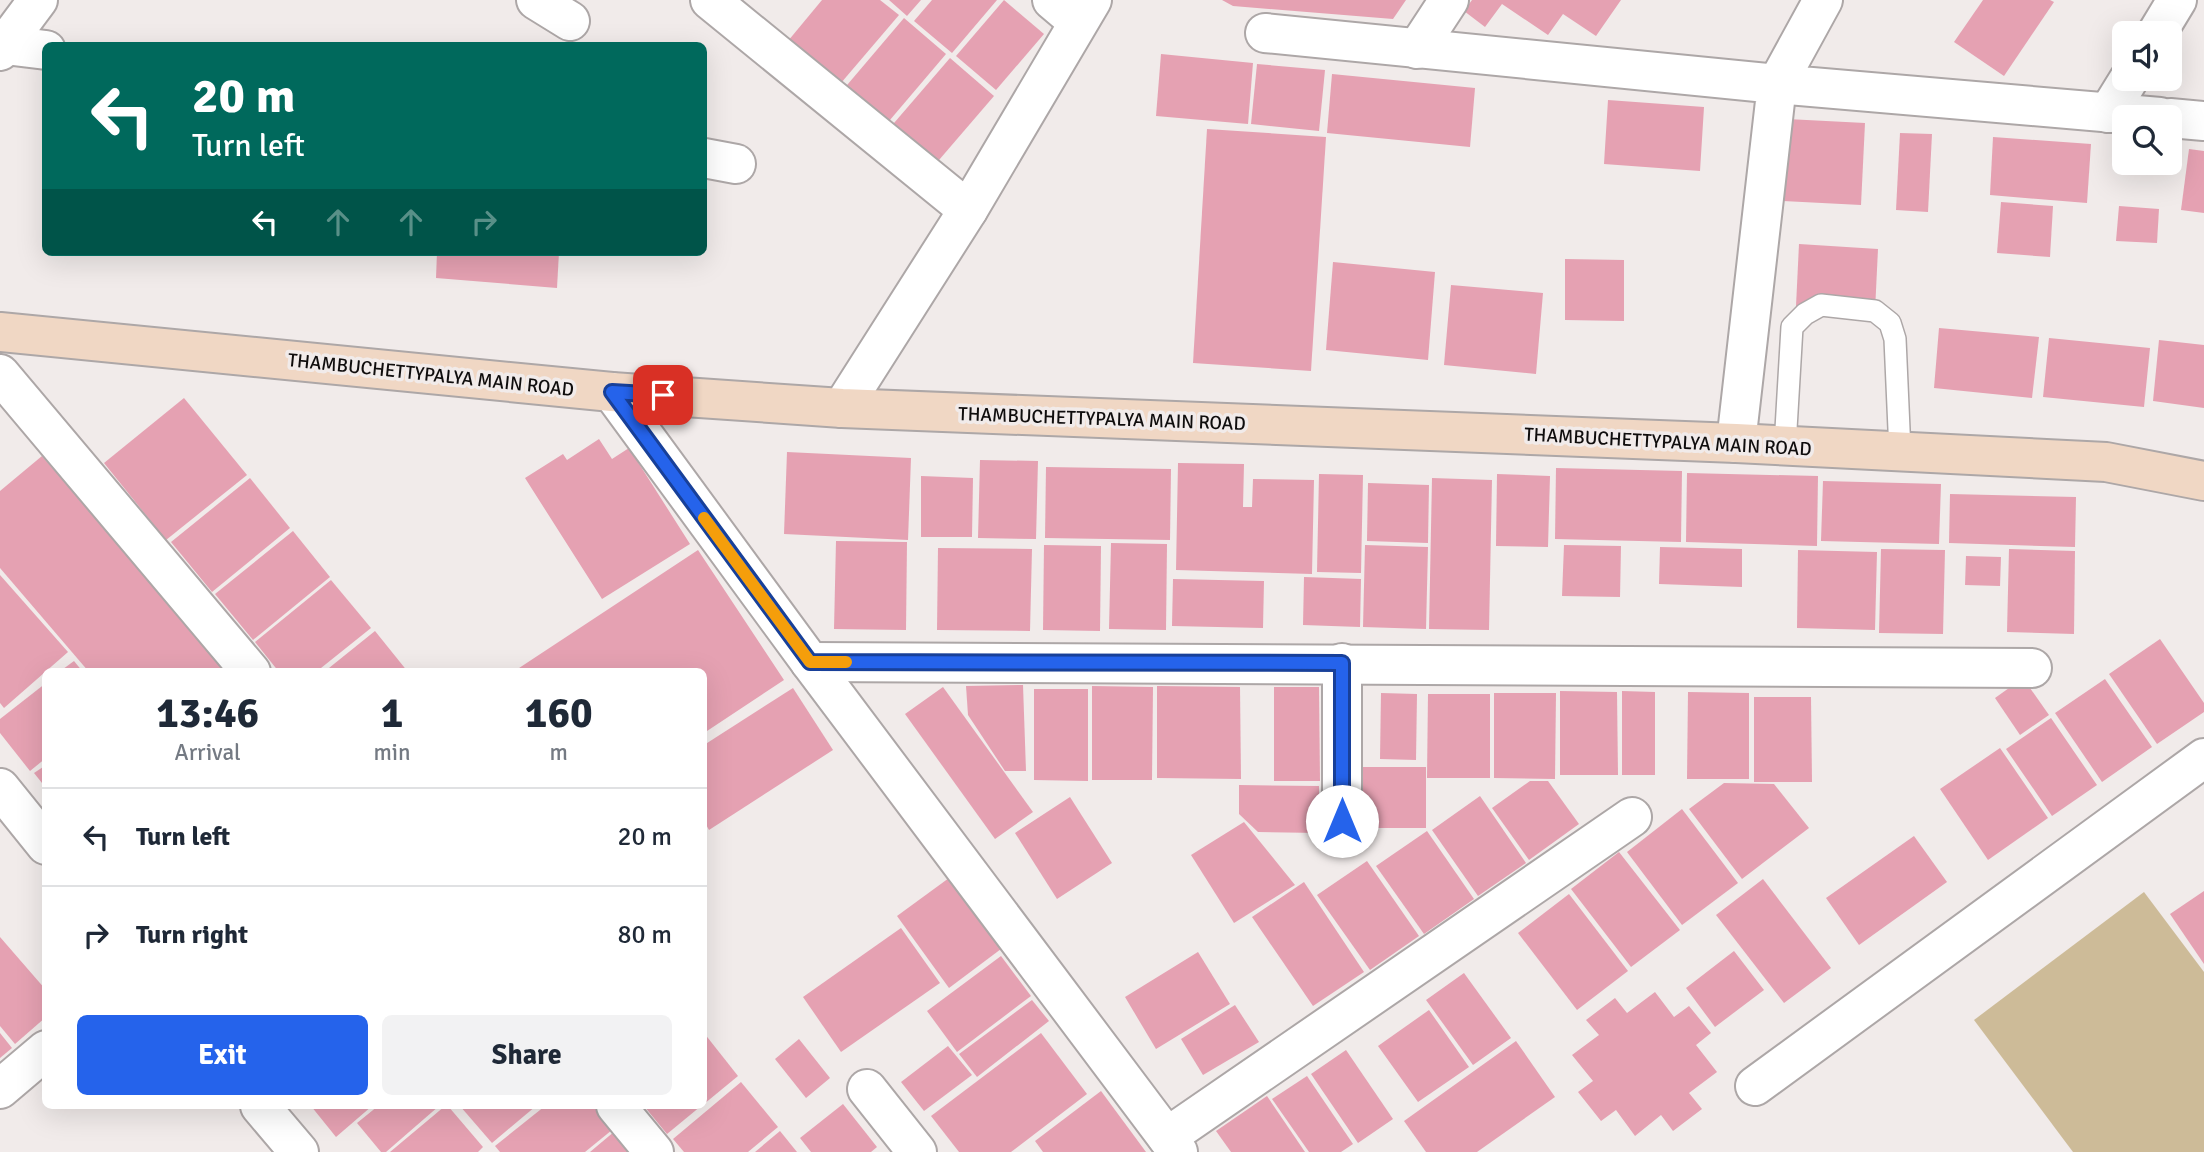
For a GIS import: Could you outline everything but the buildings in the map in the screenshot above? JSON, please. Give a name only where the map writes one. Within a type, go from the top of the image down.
[{"type":"main road","name":"THAMBUCHETTYPALYA MAIN ROAD","points":[[0,332],[612,392],[842,408],[1736,443],[2106,462],[2204,481]]},
{"type":"street","points":[[3,48],[38,0]]},
{"type":"street","points":[[536,0],[570,21]]},
{"type":"street","points":[[710,0],[968,210]]},
{"type":"street","points":[[1417,49],[1449,0]]},
{"type":"street","points":[[1736,443],[1777,84],[1822,0]]},
{"type":"street","points":[[2164,21],[2177,0]]},
{"type":"street","points":[[842,408],[968,210],[1074,7]]},
{"type":"street","points":[[1265,33],[1777,84],[2112,113]]},
{"type":"street","points":[[3,48],[42,50]]},
{"type":"street","points":[[2108,113],[2122,91]]},
{"type":"street","points":[[2182,119],[2204,121]]},
{"type":"street","points":[[0,374],[248,668]]},
{"type":"street","points":[[612,392],[810,662],[1172,1145],[1632,817]]},
{"type":"street","points":[[810,662],[2032,668]]},
{"type":"street","points":[[1342,663],[1342,821]]},
{"type":"street","points":[[1755,1086],[2204,758]]},
{"type":"street","points":[[0,788],[42,840]]},
{"type":"street","points":[[0,1090],[42,1053]]},
{"type":"street","points":[[867,1089],[917,1152]]},
{"type":"street","points":[[263,1109],[299,1152]]},
{"type":"street","points":[[618,1109],[654,1152]]},
{"type":"lane","points":[[1785,446],[1793,327],[1805,314],[1821,305],[1875,311],[1890,323],[1895,339],[1900,452]]},
{"type":"shaded area","points":[[2144,892],[2204,972],[2204,1152],[2073,1152],[1974,1020]]},
{"type":"slow traffic","points":[[704,518],[810,662],[846,662]]},
{"type":"route","points":[[663,395],[612,392],[810,662],[1342,663],[1342,821]]}]
